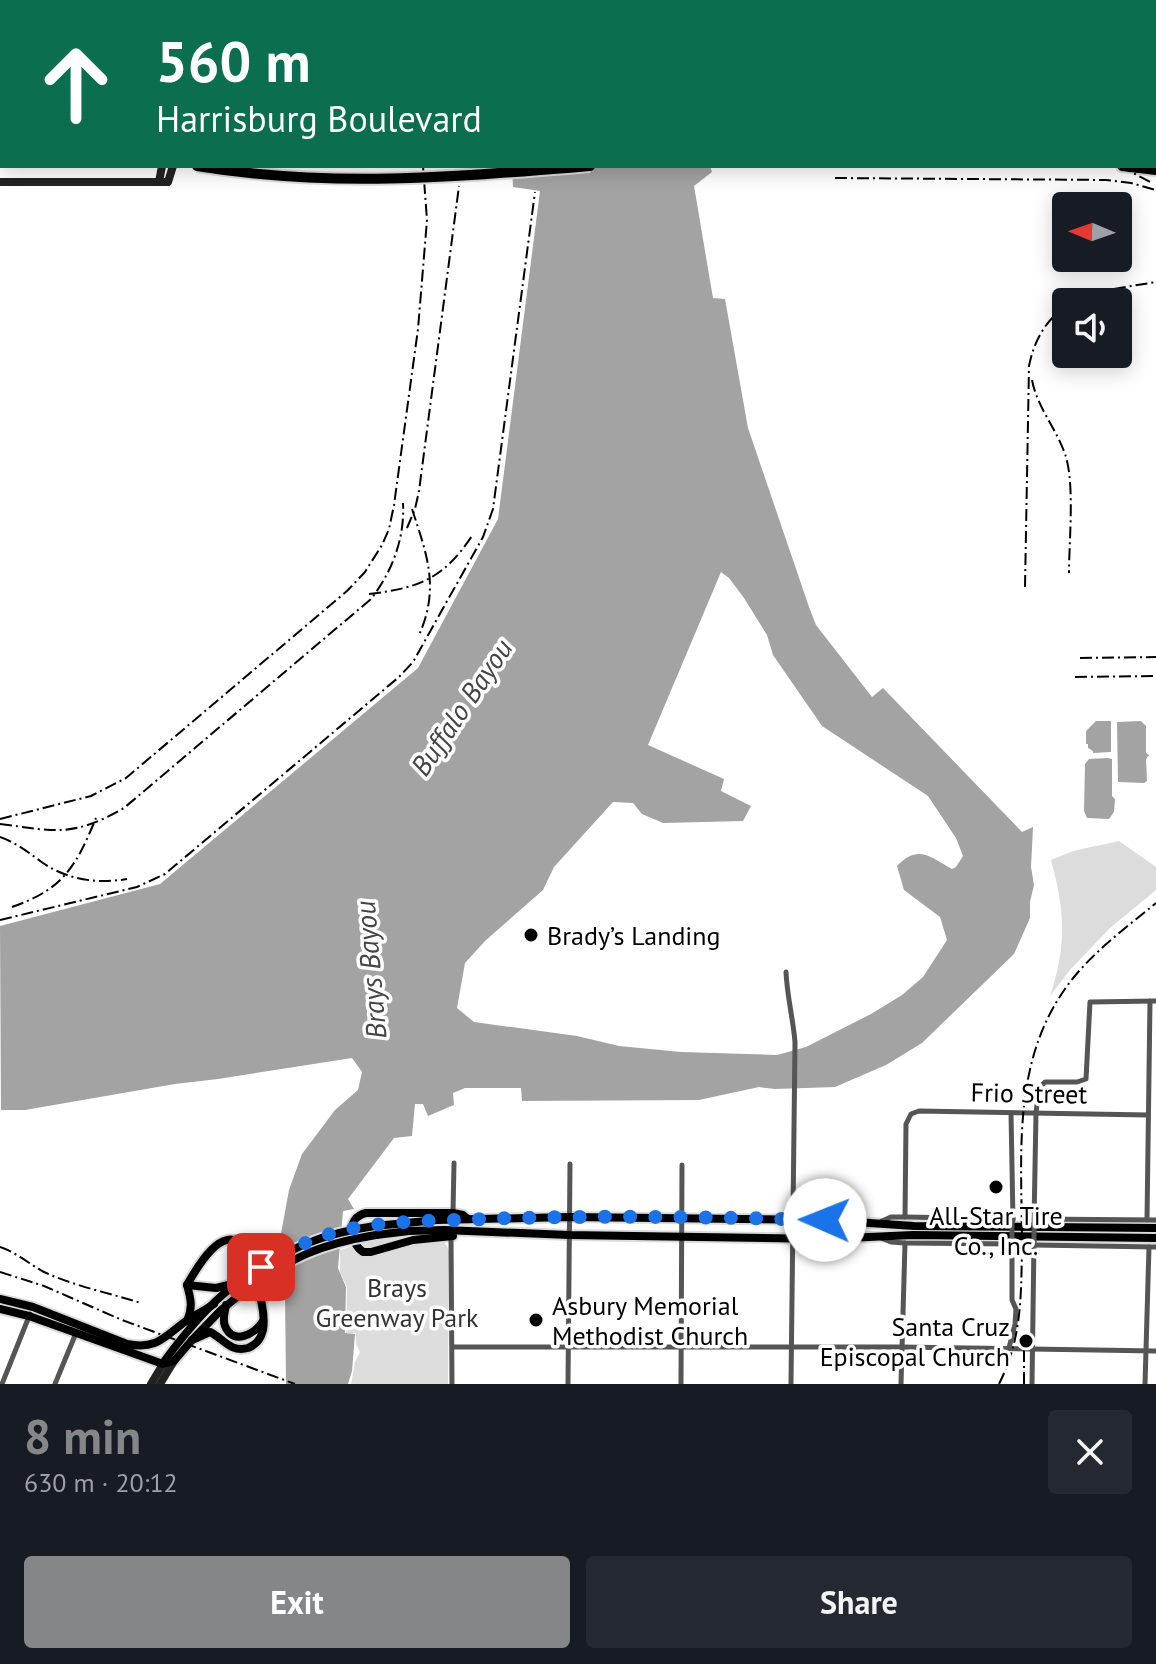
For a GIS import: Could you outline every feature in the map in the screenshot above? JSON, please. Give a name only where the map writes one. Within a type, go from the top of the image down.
[{"type":"highway","points":[[212,168],[281,177],[341,180],[442,178],[565,168]]},
{"type":"main road","points":[[159,182],[162,168]]},
{"type":"main road","points":[[0,182],[168,182],[172,168]]},
{"type":"main road","points":[[469,1220],[453,1213],[366,1213],[359,1214],[352,1225],[355,1245],[363,1252],[413,1240],[485,1231]]},
{"type":"main road","points":[[160,1384],[174,1361],[226,1305],[279,1266],[312,1250],[408,1222],[569,1217],[794,1220],[914,1226],[1156,1228]]},
{"type":"main road","points":[[151,1384],[175,1348],[214,1304],[240,1281],[279,1255],[315,1239],[347,1230],[682,1237],[1156,1238]]},
{"type":"main road","points":[[187,1321],[191,1311],[187,1285],[207,1253],[218,1243],[237,1241],[244,1247],[259,1291],[264,1321],[261,1338],[256,1344],[240,1349],[228,1347],[210,1332],[192,1340]]},
{"type":"main road","points":[[187,1285],[216,1288],[240,1281]]},
{"type":"main road","points":[[0,1299],[163,1364],[174,1361]]},
{"type":"main road","points":[[77,1329],[127,1344],[150,1346],[214,1304]]},
{"type":"main road","points":[[226,1305],[224,1322],[232,1334],[242,1337],[250,1335],[264,1321]]},
{"type":"main road","points":[[0,1309],[31,1312]]},
{"type":"street","points":[[786,972],[795,1042],[791,1384]]},
{"type":"street","points":[[1032,1384],[1037,1092],[1041,1084],[1050,1081],[1077,1082],[1086,1079],[1090,1002],[1153,1001],[1147,1220]]},
{"type":"street","name":"Frio Street","points":[[905,1217],[906,1124],[911,1114],[919,1111],[1148,1115]]},
{"type":"street","points":[[1009,1348],[1016,1309],[1012,1300],[1011,1113]]},
{"type":"street","points":[[453,1213],[454,1163]]},
{"type":"street","points":[[568,1384],[570,1164]]},
{"type":"street","points":[[681,1384],[682,1165]]},
{"type":"street","points":[[877,1224],[891,1217],[1012,1220]]},
{"type":"street","points":[[1034,1221],[1156,1220]]},
{"type":"street","points":[[451,1236],[452,1384]]},
{"type":"street","points":[[876,1236],[905,1243],[1012,1243]]},
{"type":"street","points":[[901,1384],[905,1243]]},
{"type":"street","points":[[1034,1243],[1152,1247],[1145,1384]]},
{"type":"street","points":[[2,1384],[31,1312]]},
{"type":"street","points":[[55,1384],[77,1329]]},
{"type":"street","points":[[453,1347],[901,1347],[1156,1351]]},
{"type":"green space","points":[[1119,841],[1156,867],[1156,890],[1110,928],[1050,996],[1059,961],[1062,928],[1051,860],[1073,851]]},
{"type":"green space","name":"Brays Greenway Park","points":[[417,1236],[440,1240],[449,1251],[448,1384],[351,1384],[360,1352],[356,1333],[346,1333],[347,1287],[340,1272],[340,1250],[365,1242]]},
{"type":"water","points":[[512,168],[711,168],[712,172],[694,186],[713,298],[725,299],[748,428],[816,625],[872,697],[883,688],[1022,832],[1033,827],[1031,867],[1034,885],[1030,918],[1014,954],[922,1043],[886,1065],[835,1087],[759,1087],[699,1100],[522,1101],[521,1088],[465,1088],[453,1093],[454,1105],[428,1116],[423,1104],[415,1104],[412,1136],[394,1138],[348,1199],[354,1209],[343,1211],[338,1268],[346,1287],[345,1333],[355,1334],[348,1384],[286,1384],[285,1293],[280,1239],[289,1190],[302,1154],[335,1110],[358,1090],[362,1072],[352,1058],[25,1110],[1,1110],[0,926],[160,884],[418,668],[498,519],[540,191],[513,187]],"holes":[[[721,572],[744,598],[767,635],[773,655],[822,726],[928,796],[956,838],[963,856],[952,869],[918,854],[904,859],[897,866],[904,890],[940,917],[947,940],[923,977],[902,995],[806,1047],[777,1055],[681,1052],[619,1046],[577,1036],[474,1022],[457,1008],[465,963],[543,890],[554,867],[613,802],[633,803],[642,814],[663,823],[743,821],[751,806],[721,791],[724,779],[648,745]]]},
{"type":"water","points":[[1096,721],[1111,721],[1111,752],[1093,753],[1086,744],[1086,731]]},
{"type":"water","points":[[1141,721],[1146,726],[1146,753],[1149,755],[1146,759],[1147,781],[1118,782],[1117,722]]},
{"type":"water","points":[[1089,759],[1112,759],[1114,812],[1109,819],[1087,818],[1084,811],[1085,764]]},
{"type":"railway","points":[[0,819],[91,796],[126,778],[347,591],[365,572],[389,529],[394,505],[418,329],[427,220],[423,168]]},
{"type":"railway","points":[[1124,168],[1152,183]]},
{"type":"railway","points":[[835,178],[1106,180],[1156,190]]},
{"type":"railway","points":[[407,528],[419,491],[459,186]]},
{"type":"railway","points":[[0,920],[137,887],[165,874],[413,662],[483,537],[493,509],[535,192]]},
{"type":"railway","points":[[1119,288],[1156,282]]},
{"type":"railway","points":[[1025,587],[1029,366],[1034,348],[1052,318]]},
{"type":"railway","points":[[1032,380],[1068,466],[1071,496],[1069,573]]},
{"type":"railway","points":[[0,824],[63,830],[90,824],[124,808],[371,599],[396,554],[402,529],[403,503]]},
{"type":"railway","points":[[412,509],[426,557],[430,587],[419,635]]},
{"type":"railway","points":[[369,594],[428,579],[451,562],[472,536]]},
{"type":"railway","points":[[1080,658],[1156,657]]},
{"type":"railway","points":[[1075,677],[1156,676]]},
{"type":"railway","points":[[12,907],[44,892],[66,874],[82,850],[96,818]]},
{"type":"railway","points":[[0,837],[53,869],[73,877],[94,881],[127,879]]},
{"type":"railway","points":[[999,1384],[1007,1367],[1019,1317],[1024,1106],[1029,1072],[1039,1039],[1053,1007],[1074,977],[1103,947],[1156,903]]},
{"type":"railway","points":[[0,1247],[55,1277],[141,1303]]},
{"type":"railway","points":[[0,1272],[44,1286],[122,1320],[295,1384]]},
{"type":"railway","points":[[1024,1332],[1024,1384]]},
{"type":"place","name":"Brady’s Landing","points":[[531,935]]},
{"type":"place","name":"All-Star Tire Co., Inc.","points":[[996,1187]]},
{"type":"place","name":"Asbury Memorial Methodist Church","points":[[536,1320]]},
{"type":"place","name":"Santa Cruz Episcopal Church","points":[[1026,1341]]},
{"type":"route","points":[[261,1267],[315,1239],[347,1230],[408,1222],[569,1217],[825,1220]]},
{"type":"water label","name":"Buffalo Bayou","points":[[461,707]]},
{"type":"water label","name":"Brays Bayou","points":[[370,970]]}]
